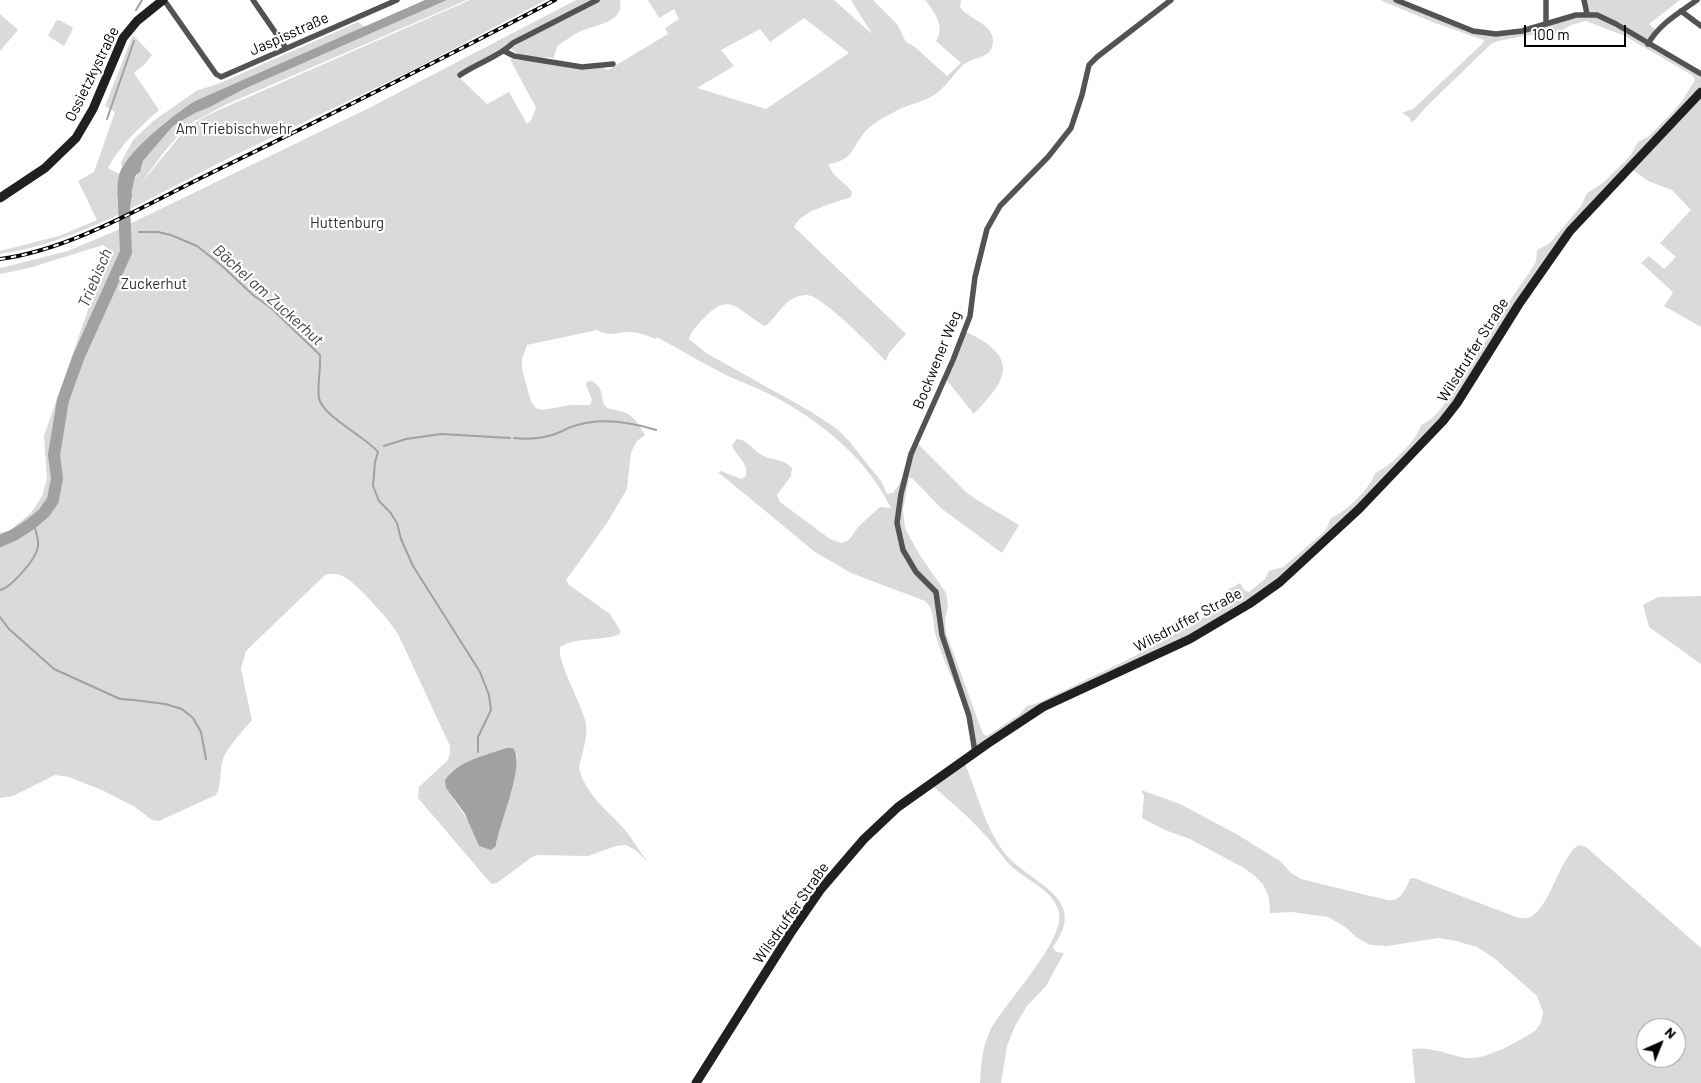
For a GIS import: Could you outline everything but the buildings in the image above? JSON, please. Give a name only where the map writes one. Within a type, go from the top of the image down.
[{"type":"main road","name":"Ossietzkystraße","points":[[0,198],[45,168],[76,138],[96,104],[123,38],[137,21],[163,0]]},
{"type":"main road","name":"Wilsdruffer Straße","points":[[696,1083],[790,934],[822,888],[870,834],[898,808],[975,752],[1044,707],[1190,639],[1249,604],[1299,566],[1359,509],[1443,421],[1469,386],[1532,283],[1570,231],[1701,92]]},
{"type":"street","name":"Jaspisstraße","points":[[163,0],[218,76],[238,70],[394,1]]},
{"type":"street","points":[[253,0],[286,48]]},
{"type":"street","points":[[460,75],[488,58],[504,51],[512,43],[597,0]]},
{"type":"street","name":"Bockwener Weg","points":[[975,752],[970,716],[942,635],[936,592],[908,561],[899,533],[897,522],[910,454],[953,360],[970,316],[975,277],[987,229],[1000,206],[1048,157],[1071,128],[1082,95],[1089,65],[1171,0]]},
{"type":"street","points":[[1396,0],[1473,31],[1506,34],[1576,15],[1597,15],[1609,20],[1701,74]]},
{"type":"street","points":[[1546,0],[1546,24]]},
{"type":"street","points":[[1584,0],[1587,14]]},
{"type":"street","points":[[1648,44],[1657,31],[1697,0]]},
{"type":"street","points":[[1681,11],[1701,26]]},
{"type":"street","points":[[504,51],[514,56],[582,67],[613,64]]},
{"type":"green space","name":"Am Triebischwehr","points":[[447,0],[467,0],[225,105],[193,122],[184,129],[164,152],[139,186],[184,131],[202,118],[221,109],[470,0],[546,0],[413,70],[233,156],[128,210],[134,181],[143,161],[173,126],[244,89]]},
{"type":"green space","points":[[576,0],[620,0],[620,7],[614,18],[608,22],[581,31],[560,44],[554,58],[525,56],[511,48],[540,31],[511,41],[504,51],[460,76],[461,79],[487,104],[509,92],[527,124],[531,120],[536,108],[510,59],[586,69],[601,67],[608,70],[668,34],[665,28],[679,19],[674,9],[659,18],[648,0],[834,0],[872,34],[851,0],[873,0],[897,24],[906,42],[915,47],[947,76],[961,63],[936,41],[940,30],[938,19],[925,0],[961,0],[960,7],[963,11],[984,25],[992,35],[993,41],[990,51],[963,65],[944,87],[933,96],[901,109],[871,126],[847,157],[829,164],[830,169],[852,192],[851,197],[811,212],[798,221],[794,227],[906,334],[889,353],[886,361],[836,313],[807,295],[791,299],[765,326],[736,306],[722,305],[714,309],[700,322],[693,330],[689,339],[706,353],[810,411],[837,429],[881,481],[887,494],[893,493],[901,481],[916,442],[965,491],[1019,525],[1002,553],[942,509],[912,478],[909,478],[903,510],[905,528],[919,554],[946,593],[948,606],[945,619],[946,633],[983,734],[987,736],[1020,714],[1027,706],[1038,703],[1137,655],[1147,646],[1160,643],[1230,602],[1224,592],[1240,583],[1245,591],[1249,592],[1265,579],[1269,571],[1283,567],[1323,533],[1331,518],[1344,511],[1357,499],[1369,486],[1375,473],[1388,465],[1402,452],[1414,438],[1421,425],[1440,410],[1450,395],[1459,371],[1470,364],[1495,327],[1498,321],[1499,310],[1506,307],[1536,262],[1537,250],[1550,243],[1581,206],[1587,193],[1603,183],[1630,156],[1638,142],[1649,136],[1672,113],[1695,80],[1692,75],[1625,36],[1586,21],[1571,25],[1555,34],[1541,33],[1491,44],[1412,123],[1409,117],[1402,113],[1413,109],[1484,40],[1435,23],[1380,0],[1396,0],[1473,31],[1506,34],[1587,14],[1584,0],[1680,0],[1649,24],[1657,31],[1648,43],[1701,74],[1701,327],[1664,306],[1673,293],[1672,291],[1641,263],[1649,256],[1664,269],[1676,257],[1660,243],[1691,210],[1672,190],[1648,181],[1629,167],[1585,213],[1457,403],[1305,560],[1221,621],[1070,693],[971,756],[971,740],[965,710],[941,651],[931,609],[925,601],[851,573],[815,552],[718,472],[721,471],[741,479],[746,476],[746,467],[732,445],[737,439],[747,442],[764,456],[785,463],[792,468],[791,476],[777,495],[780,502],[830,539],[841,543],[849,540],[858,527],[880,507],[891,508],[869,473],[841,443],[791,406],[762,390],[734,379],[657,337],[656,339],[632,332],[606,334],[597,330],[527,345],[522,359],[522,369],[531,402],[536,408],[542,410],[571,405],[590,405],[592,400],[586,385],[587,382],[592,381],[597,384],[601,392],[603,403],[610,409],[627,413],[636,421],[645,435],[637,441],[631,452],[627,489],[607,523],[566,580],[569,585],[610,614],[620,630],[620,634],[605,638],[574,641],[560,647],[560,654],[586,724],[585,740],[579,767],[581,776],[591,793],[625,830],[648,862],[635,850],[626,845],[616,846],[588,856],[537,855],[497,883],[492,884],[418,798],[419,787],[448,760],[450,746],[398,634],[388,620],[354,584],[336,574],[325,575],[246,651],[241,669],[252,720],[232,744],[223,759],[216,795],[159,821],[152,820],[135,807],[104,791],[69,777],[55,775],[13,796],[0,798],[0,533],[9,531],[31,513],[42,496],[47,479],[44,436],[109,250],[103,245],[29,268],[0,274],[0,268],[68,251],[113,232],[369,108]],"holes":[[[804,18],[849,53],[766,109],[697,88],[734,66],[721,50],[760,29],[770,42]],[[517,754],[513,786],[496,846],[469,822],[446,788],[451,772],[479,757]]]},
{"type":"green space","points":[[0,14],[18,30],[0,51]]},
{"type":"green space","points":[[59,20],[73,29],[64,46],[48,36],[56,21]]},
{"type":"green space","points":[[358,22],[365,27],[195,101],[156,131],[122,168],[121,162],[133,140],[152,122],[196,91],[220,83]]},
{"type":"green space","points":[[133,35],[152,55],[134,73],[159,110],[124,144],[108,168],[119,174],[120,214],[91,227],[31,248],[0,254],[0,251],[59,236],[97,220],[78,181],[94,172],[115,112],[105,106]]},
{"type":"green space","points":[[965,331],[992,348],[1000,357],[1003,365],[999,383],[974,414],[945,378]]},
{"type":"green space","points":[[1701,596],[1701,664],[1649,627],[1643,605],[1658,597]]},
{"type":"green space","points":[[965,764],[986,820],[1003,851],[1018,866],[1053,893],[1063,908],[1065,919],[1063,929],[1053,947],[1056,952],[1064,953],[1046,986],[1027,1006],[1015,1026],[1007,1046],[1001,1083],[980,1083],[985,1043],[997,1019],[1045,953],[1059,921],[1058,909],[1055,902],[1044,890],[1011,866],[978,828],[934,787]]},
{"type":"green space","points":[[1141,790],[1180,804],[1238,835],[1280,861],[1291,873],[1301,879],[1392,900],[1399,897],[1410,879],[1414,878],[1523,918],[1535,914],[1541,907],[1571,852],[1578,845],[1586,847],[1701,948],[1701,1083],[1415,1083],[1412,1049],[1440,1051],[1466,1058],[1474,1058],[1502,1049],[1535,1031],[1541,1023],[1543,1012],[1537,996],[1494,958],[1477,947],[1439,938],[1387,946],[1370,945],[1328,917],[1292,912],[1270,913],[1269,898],[1264,886],[1255,876],[1244,868],[1190,839],[1165,830],[1142,818],[1144,796]]},
{"type":"shaded area","points":[[425,0],[447,0],[244,89],[173,126],[143,161],[140,172],[136,175],[134,181],[128,210],[120,214],[118,184],[123,166],[140,145],[186,107],[195,101]]},
{"type":"shaded area","points":[[507,748],[513,748],[516,756],[514,781],[496,846],[491,850],[479,846],[465,814],[446,788],[445,780],[465,763]]},
{"type":"waterway","points":[[136,10],[142,0]]},
{"type":"waterway","points":[[107,119],[134,41]]},
{"type":"waterway","name":"Triebisch","points":[[0,541],[31,524],[44,513],[53,500],[57,478],[54,455],[63,400],[79,356],[126,252],[124,206],[126,195]]},
{"type":"waterway","name":"Bächel am Zuckerhut","points":[[139,232],[158,232],[171,235],[197,246],[221,265],[253,295],[271,308],[320,355],[319,398],[322,405],[336,419],[378,452],[375,462],[373,486],[379,501],[390,512],[397,523],[401,539],[413,566],[480,672],[489,695],[491,710],[478,737],[478,752]]},
{"type":"waterway","points":[[514,438],[532,439],[544,437],[581,424],[603,421],[625,423],[656,430]]},
{"type":"waterway","points":[[384,446],[406,439],[441,434],[510,438]]},
{"type":"waterway","points":[[0,590],[17,578],[37,551],[38,540],[33,522]]},
{"type":"waterway","points":[[0,617],[9,629],[54,669],[120,699],[165,704],[182,709],[193,718],[201,732],[206,759]]},
{"type":"railway","points":[[0,259],[54,246],[109,224],[555,0]]},
{"type":"park label","name":"Huttenburg","points":[[347,223]]},
{"type":"park label","name":"Zuckerhut","points":[[154,284]]}]
